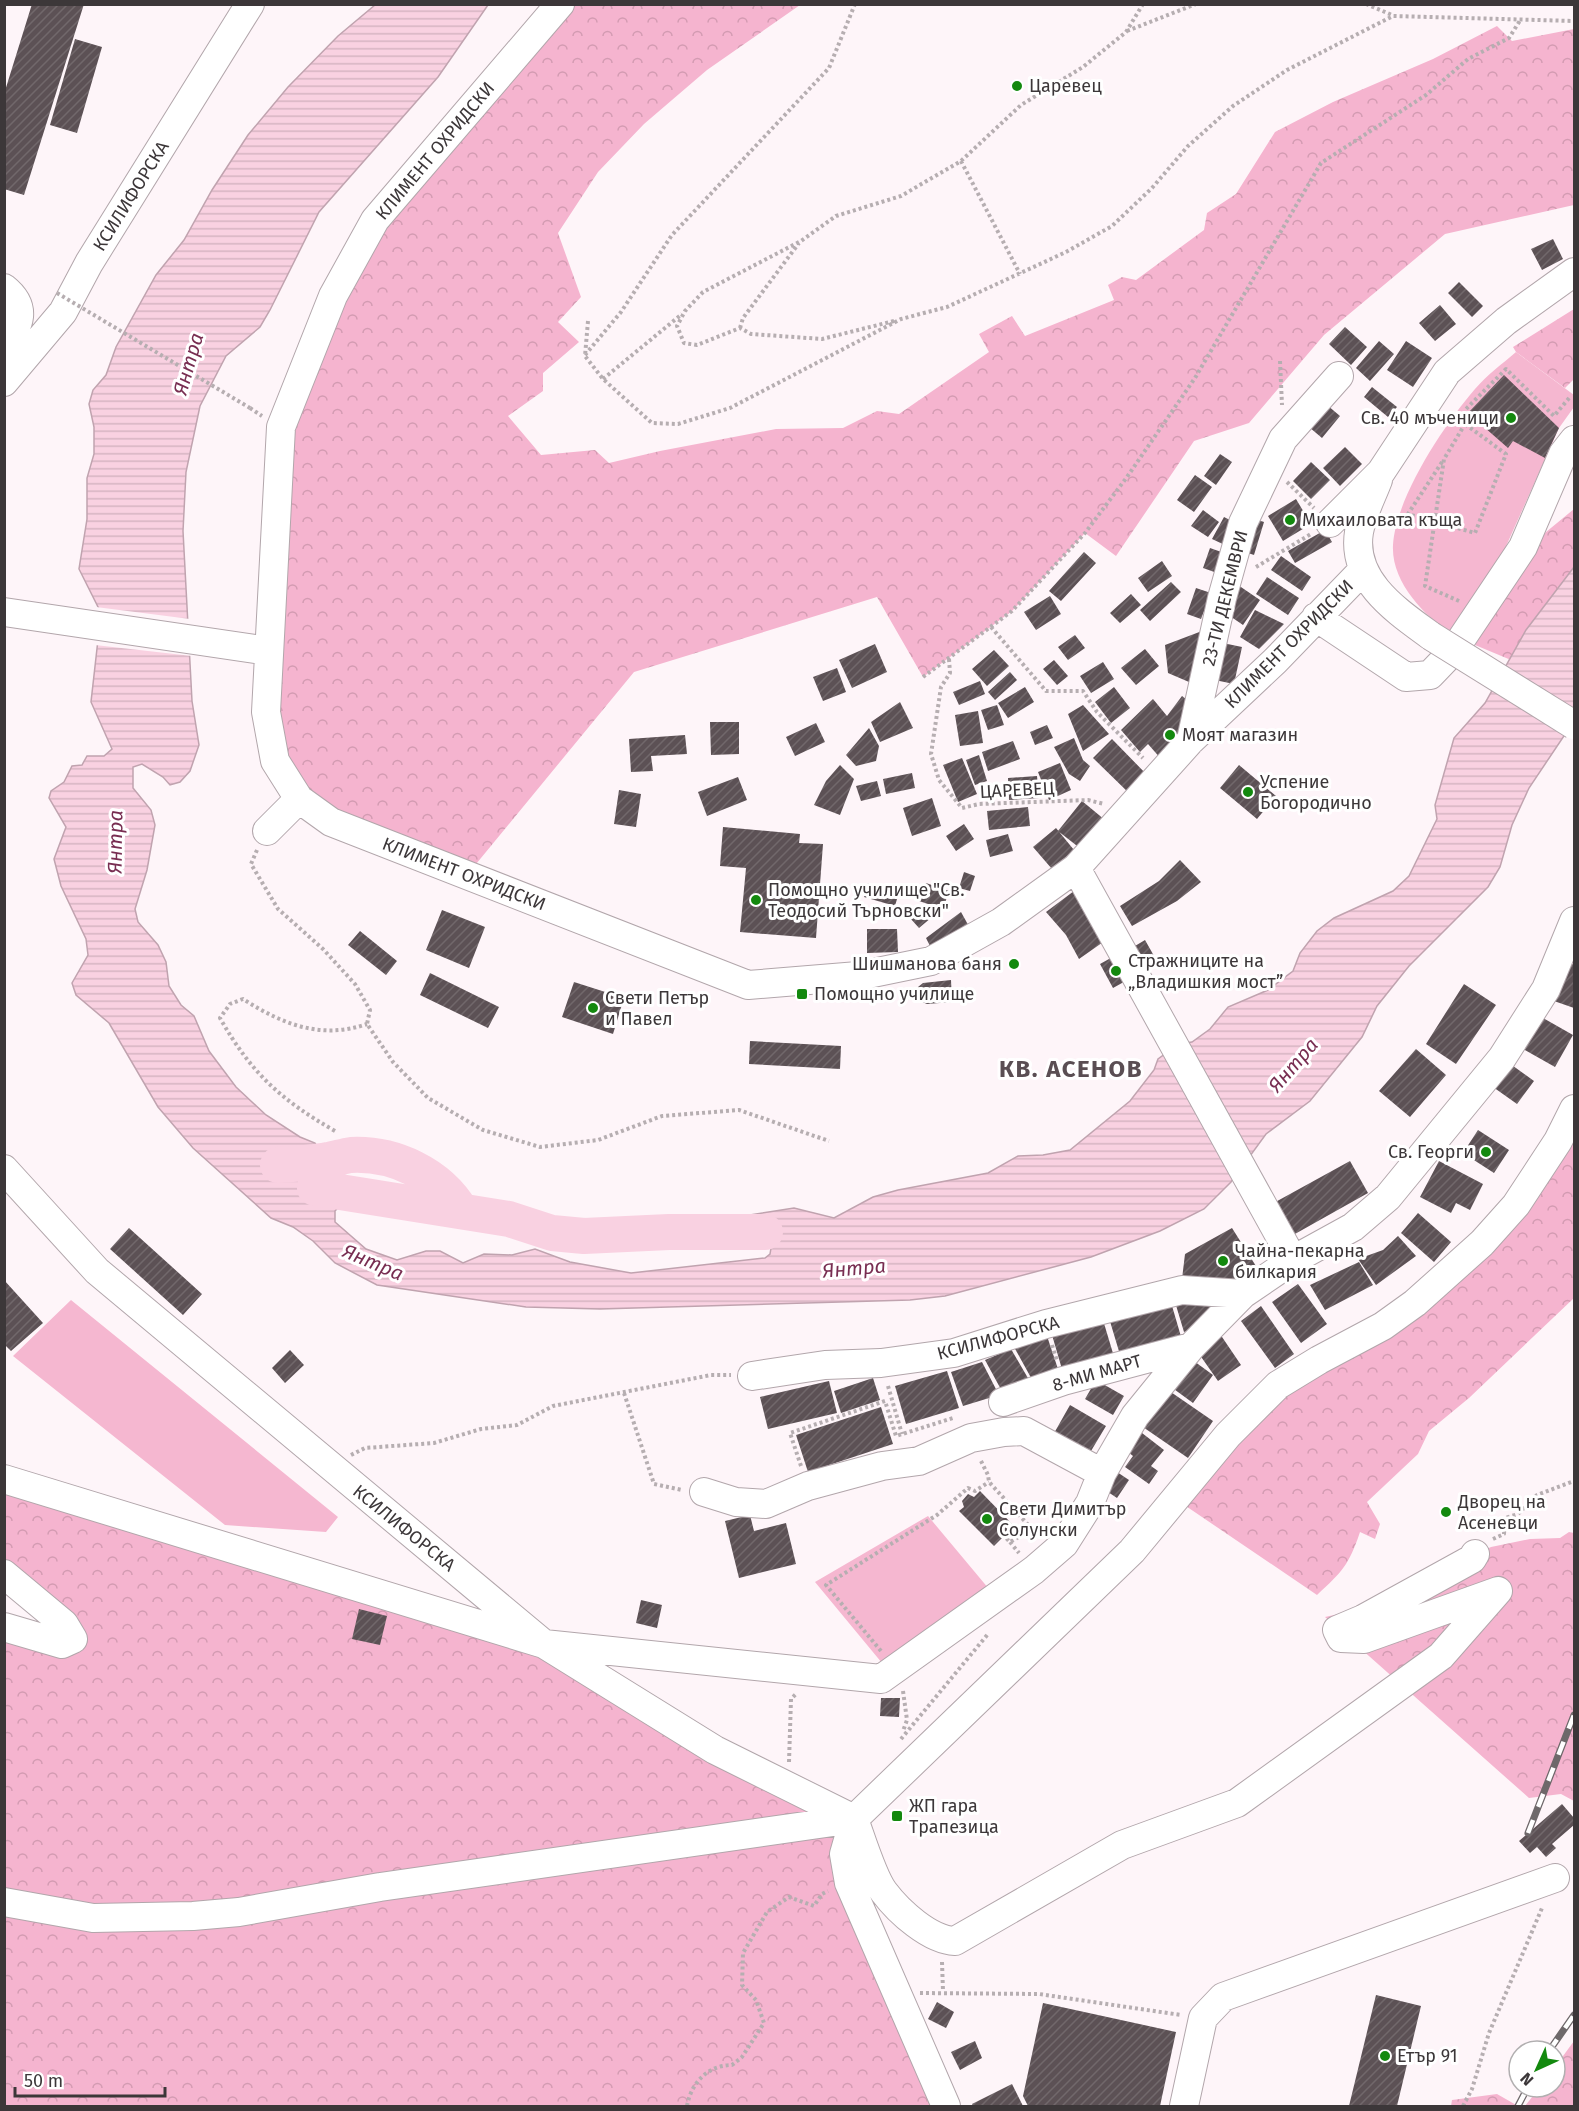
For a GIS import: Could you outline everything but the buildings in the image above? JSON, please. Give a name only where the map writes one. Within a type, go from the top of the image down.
[{"type":"street","name":"КСИЛИФОРСКА","points":[[4,382],[63,312],[89,263],[250,4]]},
{"type":"street","name":"КЛИМЕНТ ОХРИДСКИ","points":[[560,4],[375,220],[333,296],[281,427],[266,712],[275,761],[298,799],[331,822],[748,985],[858,976],[931,961],[1001,922],[1076,868],[1191,740],[1275,661],[1362,571]]},
{"type":"street","points":[[1330,523],[1381,472],[1447,372],[1506,321],[1575,272]]},
{"type":"street","points":[[4,288],[15,300],[20,319],[17,329],[4,346]]},
{"type":"street","name":"23-ТИ ДЕКЕМВРИ","points":[[1191,740],[1222,598],[1244,523],[1283,439],[1339,376]]},
{"type":"street","points":[[1316,617],[1406,677],[1430,675],[1482,611],[1523,547],[1563,454],[1575,440]]},
{"type":"street","points":[[1381,472],[1359,533],[1362,571],[1393,608],[1431,636],[1575,725]]},
{"type":"street","points":[[4,612],[269,651]]},
{"type":"street","points":[[267,831],[298,799]]},
{"type":"street","points":[[1076,868],[1293,1260]]},
{"type":"street","points":[[4,1479],[544,1644],[815,1674],[881,1679],[1025,1576],[1064,1544],[1090,1503],[1102,1473],[1135,1416],[1191,1347],[1243,1294],[1293,1260],[1353,1227],[1388,1197],[1502,1058],[1546,988],[1575,921]]},
{"type":"street","points":[[946,2106],[849,1883],[844,1854],[854,1819],[1132,1551],[1228,1435],[1278,1385],[1318,1360],[1383,1326],[1415,1304],[1482,1243],[1516,1205],[1558,1141],[1575,1108]]},
{"type":"street","name":"КСИЛИФОРСКА","points":[[4,1169],[97,1271],[329,1467],[544,1644],[714,1750],[854,1819]]},
{"type":"street","name":"КСИЛИФОРСКА","points":[[752,1376],[825,1365],[881,1363],[954,1353],[1046,1324],[1182,1290],[1243,1294]]},
{"type":"street","name":"8-МИ МАРТ","points":[[1003,1402],[1064,1381],[1191,1347]]},
{"type":"street","points":[[704,1492],[736,1503],[766,1504],[808,1486],[882,1466],[919,1461],[971,1438],[1024,1431],[1102,1473]]},
{"type":"street","points":[[854,1819],[883,1891],[929,1934],[942,1941],[955,1941],[1122,1845],[1237,1803],[1441,1656],[1498,1591],[1364,1639],[1341,1638],[1337,1630],[1364,1619],[1473,1559],[1474,1554]]},
{"type":"street","points":[[4,1574],[64,1624],[73,1639],[62,1644],[4,1627]]},
{"type":"street","points":[[4,1902],[93,1918],[193,1916],[238,1912],[380,1887],[854,1819]]},
{"type":"street","points":[[1184,2106],[1203,2018],[1223,1997],[1556,1878]]},
{"type":"path","points":[[585,356],[621,312],[672,235],[829,68],[855,4]]},
{"type":"path","points":[[1126,32],[1143,4]]},
{"type":"path","points":[[603,379],[685,311],[703,292],[801,242],[836,216],[901,196],[961,161],[1021,105],[1083,67],[1126,32],[1196,4]]},
{"type":"path","points":[[1366,4],[1393,16],[1575,21]]},
{"type":"path","points":[[740,328],[751,334],[822,339],[947,307],[1020,274],[1112,226],[1152,188],[1188,146],[1233,106],[1287,70],[1393,16]]},
{"type":"path","points":[[923,677],[1012,611],[1085,533],[1134,468],[1195,378],[1321,163],[1426,95],[1468,59],[1509,38],[1521,19]]},
{"type":"path","points":[[961,161],[1020,274]]},
{"type":"path","points":[[740,328],[743,318],[801,242]]},
{"type":"path","points":[[57,293],[250,408]]},
{"type":"path","points":[[685,311],[677,326],[684,343],[697,345],[740,328]]},
{"type":"path","points":[[588,321],[585,356],[603,379],[652,423],[678,424],[730,408],[901,320]]},
{"type":"path","points":[[1280,361],[1283,439]]},
{"type":"path","points":[[1465,424],[1506,454],[1475,533],[1408,514],[1465,424],[1465,410],[1506,369],[1554,416],[1570,397]]},
{"type":"path","points":[[1444,459],[1425,586],[1482,611]]},
{"type":"path","points":[[1252,571],[1330,523],[1270,466]]},
{"type":"path","points":[[991,627],[1046,691],[1083,691],[1096,712],[1160,776]]},
{"type":"path","name":"ЦАРЕВЕЦ","points":[[949,658],[950,673],[942,687],[931,754],[939,780],[962,808],[979,804],[1088,800],[1105,804],[1123,816]]},
{"type":"path","points":[[267,831],[251,864],[278,909],[323,949],[355,984],[370,1010],[367,1024],[393,1062],[428,1098],[483,1130],[540,1147],[598,1140],[662,1116],[739,1110],[828,1141]]},
{"type":"path","points":[[335,1131],[295,1108],[262,1078],[231,1039],[219,1018],[230,1004],[243,999],[262,1011],[308,1030],[346,1031],[367,1024]]},
{"type":"path","points":[[1046,1324],[1064,1381]]},
{"type":"path","points":[[881,1363],[902,1434]]},
{"type":"path","points":[[329,1467],[365,1448],[435,1443],[481,1429],[517,1425],[553,1406],[711,1375],[752,1376]]},
{"type":"path","points":[[624,1393],[654,1484],[669,1489],[704,1492]]},
{"type":"path","points":[[808,1486],[790,1433],[885,1401],[896,1436],[958,1416]]},
{"type":"path","points":[[984,1463],[988,1482],[1032,1529],[1010,1542],[1004,1536]]},
{"type":"path","points":[[1474,1554],[1477,1548],[1504,1534],[1505,1518],[1518,1514],[1537,1495],[1575,1481]]},
{"type":"path","points":[[891,1644],[882,1651],[826,1585],[937,1515],[969,1488],[975,1491],[988,1482]]},
{"type":"path","points":[[1008,1558],[1017,1552]]},
{"type":"path","points":[[902,1734],[995,1626]]},
{"type":"path","points":[[789,1788],[791,1699],[815,1674]]},
{"type":"path","points":[[900,1744],[907,1720],[905,1703]]},
{"type":"path","points":[[1462,2106],[1472,2089],[1489,2032],[1556,1878]]},
{"type":"path","points":[[687,2106],[689,2094],[709,2069],[718,2065],[732,2065],[737,2061],[764,2022],[756,2001],[742,1985],[743,1953],[767,1912],[789,1897],[814,1906],[822,1894],[849,1883]]},
{"type":"path","points":[[942,1941],[943,1991]]},
{"type":"path","points":[[898,1994],[943,1991],[1039,1995],[1203,2018]]},
{"type":"green space","points":[[560,5],[800,5],[707,70],[644,124],[598,172],[558,233],[581,297],[558,322],[579,342],[543,373],[543,391],[508,416],[541,455],[595,450],[609,463],[776,429],[843,428],[877,411],[899,414],[989,352],[979,334],[1012,316],[1025,336],[1114,300],[1108,285],[1122,277],[1136,280],[1204,230],[1207,213],[1236,194],[1275,132],[1333,102],[1433,59],[1497,26],[1512,41],[1574,29],[1574,205],[1445,234],[1324,335],[1249,423],[1194,441],[1116,556],[1085,533],[1012,611],[923,677],[877,597],[634,672],[467,875],[299,799],[266,712],[281,427],[333,296]]},
{"type":"green space","points":[[1574,309],[1574,379],[1565,388],[1516,352],[1513,347]]},
{"type":"green space","points":[[1574,509],[1574,567],[1526,630],[1511,660],[1475,645],[1540,537]]},
{"type":"green space","points":[[1574,1109],[1574,1298],[1469,1398],[1429,1431],[1418,1454],[1367,1502],[1380,1524],[1375,1539],[1360,1532],[1352,1553],[1333,1580],[1317,1595],[1174,1498],[1228,1435],[1455,1268]]},
{"type":"green space","points":[[5,1479],[544,1644],[854,1819],[844,1854],[946,2106],[5,2106],[4,1627],[62,1644],[5,1574]]},
{"type":"green space","points":[[1569,1532],[1574,1533],[1574,1801],[1561,1794],[1529,1798],[1325,1617],[1361,1609],[1491,1547],[1530,1539],[1560,1538]]},
{"type":"green space","points":[[1574,2041],[1574,2106],[1525,2106],[1531,2099],[1567,2099],[1567,2051]]},
{"type":"green space","points":[[1497,2094],[1518,2106],[1451,2106],[1452,2100]]},
{"type":"shaded area","points":[[1516,352],[1574,395],[1574,407],[1559,428],[1503,553],[1451,634],[1420,607],[1403,584],[1394,559],[1393,545],[1396,526],[1412,484],[1436,442],[1480,384]]},
{"type":"shaded area","points":[[71,1300],[338,1517],[326,1532],[225,1525],[13,1356]]},
{"type":"shaded area","points":[[928,1516],[989,1589],[882,1663],[815,1582]]},
{"type":"water","name":"Янтра","points":[[375,5],[488,5],[438,77],[319,212],[260,327],[226,356],[200,406],[186,472],[183,531],[192,701],[199,745],[190,771],[180,782],[170,785],[163,777],[142,764],[133,767],[133,788],[151,810],[155,825],[147,870],[135,909],[138,922],[158,945],[166,962],[169,986],[181,1005],[194,1016],[209,1051],[236,1087],[266,1115],[300,1137],[315,1143],[341,1183],[363,1195],[359,1199],[343,1202],[335,1211],[335,1222],[366,1249],[397,1260],[426,1251],[440,1251],[463,1263],[484,1254],[512,1255],[535,1249],[570,1262],[631,1273],[765,1258],[770,1254],[771,1248],[767,1241],[715,1239],[717,1226],[744,1221],[750,1215],[794,1208],[834,1218],[873,1197],[988,1173],[1018,1156],[1043,1155],[1070,1150],[1130,1101],[1154,1070],[1158,1059],[1179,1044],[1192,1042],[1210,1029],[1228,1007],[1268,990],[1293,971],[1300,953],[1317,931],[1334,918],[1393,891],[1409,876],[1437,819],[1435,805],[1454,738],[1485,703],[1526,630],[1574,567],[1574,721],[1529,788],[1512,825],[1500,867],[1488,887],[1409,966],[1377,1006],[1362,1037],[1310,1101],[1266,1134],[1231,1182],[1204,1209],[1160,1231],[1091,1257],[945,1296],[910,1300],[600,1309],[526,1307],[377,1285],[335,1263],[313,1241],[293,1227],[271,1218],[193,1148],[158,1107],[109,1023],[76,995],[72,983],[88,955],[86,939],[61,886],[54,859],[66,827],[49,798],[51,791],[64,782],[72,766],[82,765],[87,756],[104,756],[112,749],[91,702],[101,613],[79,569],[87,519],[87,478],[94,454],[94,427],[89,404],[93,390],[106,375],[116,347],[156,275],[184,240],[212,190],[248,135],[288,87],[338,36]]},
{"type":"pier","points":[[96,607],[190,619],[192,656],[95,645],[98,613]]},
{"type":"waterway","points":[[278,1165],[331,1160],[351,1155],[367,1155],[399,1162],[414,1168],[441,1186],[461,1211]]},
{"type":"waterway","points":[[315,1188],[509,1219],[552,1233],[584,1236],[669,1232],[765,1232]]},
{"type":"railway","points":[[1528,1833],[1574,1715]]},
{"type":"railway","points":[[1557,2039],[1574,2015]]},
{"type":"railway","points":[[1518,2106],[1522,2099]]},
{"type":"place","name":"Царевец","points":[[1017,86]]},
{"type":"place","name":"Св. 40 мъченици","points":[[1511,418]]},
{"type":"place","name":"Михаиловата къща","points":[[1290,520]]},
{"type":"place","name":"Моят магазин","points":[[1170,735]]},
{"type":"place","name":"Успение Богородично","points":[[1248,792]]},
{"type":"place","name":"Помощно училище \"Св. Теодосий Търновски\"","points":[[756,900]]},
{"type":"place","name":"Шишманова баня","points":[[1014,964]]},
{"type":"place","name":"Стражниците на „Владишкия мост”","points":[[1116,971]]},
{"type":"place","name":"Помощно училище","points":[[802,994]]},
{"type":"place","name":"Свети Петър и Павел","points":[[593,1008]]},
{"type":"place","name":"Св. Георги","points":[[1486,1152]]},
{"type":"place","name":"Чайна-пекарна билкария","points":[[1223,1261]]},
{"type":"place","name":"Дворец на Асеневци","points":[[1446,1512]]},
{"type":"place","name":"Свети Димитър Солунски","points":[[987,1519]]},
{"type":"place","name":"ЖП гара Трапезица","points":[[897,1816]]},
{"type":"place","name":"Етър 91","points":[[1385,2056]]},
{"type":"district","name":"КВ. АСЕНОВ","points":[[1071,1069]]}]
